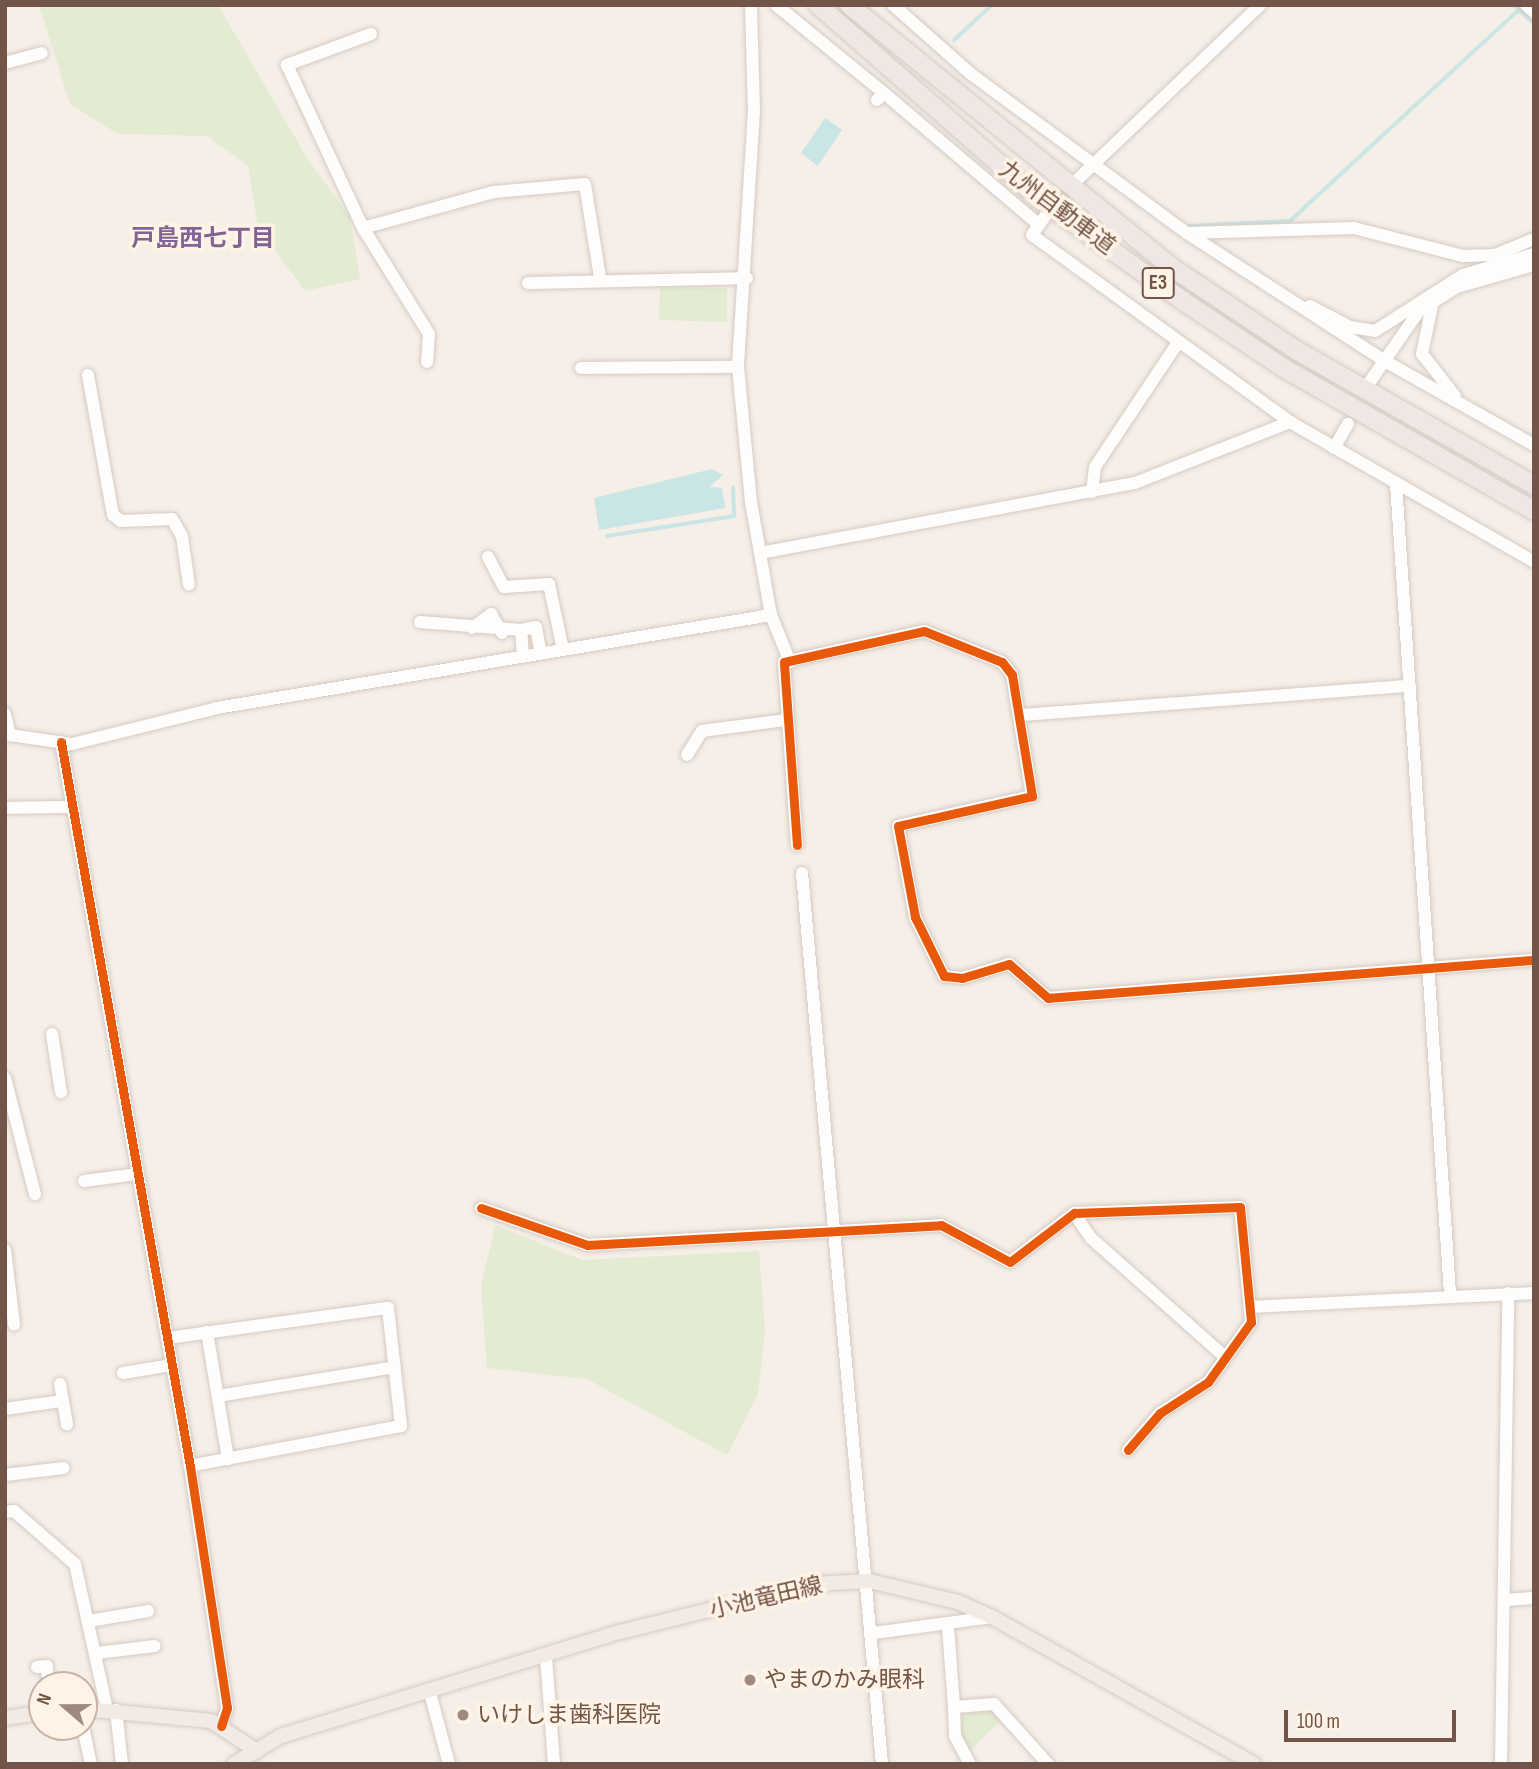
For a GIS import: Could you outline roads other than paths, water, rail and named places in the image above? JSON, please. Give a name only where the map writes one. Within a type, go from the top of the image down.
[{"type":"highway","name":"九州自動車道","points":[[818,5],[1042,201],[1287,370],[1534,511]]},
{"type":"highway","name":"九州自動車道","points":[[849,5],[1171,267],[1296,350],[1534,485]]},
{"type":"main road","name":"小池竜田線","points":[[234,1764],[281,1736],[429,1689],[768,1595],[869,1581],[958,1602],[992,1617],[1254,1764]]},
{"type":"main road","points":[[98,1709],[221,1726],[257,1751]]},
{"type":"main road","points":[[5,1718],[28,1715]]},
{"type":"street","points":[[751,5],[747,278],[738,367],[760,553],[771,615],[790,662]]},
{"type":"street","points":[[776,5],[880,97],[1042,220],[1032,235],[1290,422],[1534,562]]},
{"type":"street","points":[[893,5],[1090,165],[1187,233],[1383,360],[1534,445]]},
{"type":"street","points":[[1076,181],[1260,5]]},
{"type":"street","points":[[1526,5],[1534,12]]},
{"type":"street","points":[[371,34],[287,65],[363,228],[429,334],[427,362]]},
{"type":"street","points":[[5,62],[42,53]]},
{"type":"street","points":[[363,228],[494,192],[585,184],[600,278]]},
{"type":"street","points":[[1187,233],[1354,228],[1463,256],[1495,255],[1534,239]]},
{"type":"street","points":[[1369,383],[1383,360],[1428,302],[1534,254]]},
{"type":"street","points":[[1274,290],[1350,327],[1375,331],[1398,322],[1457,287],[1534,265]]},
{"type":"street","points":[[528,283],[600,278],[747,278]]},
{"type":"street","points":[[1428,302],[1422,354],[1470,410]]},
{"type":"street","points":[[1092,492],[1095,467],[1179,341]]},
{"type":"street","points":[[581,368],[738,367]]},
{"type":"street","points":[[88,375],[113,515],[121,521],[172,519],[182,536],[189,585]]},
{"type":"street","points":[[760,553],[1135,483],[1290,422]]},
{"type":"street","points":[[1334,448],[1348,424]]},
{"type":"street","points":[[1396,483],[1450,1294]]},
{"type":"street","points":[[488,557],[504,587],[549,584],[563,650]]},
{"type":"street","points":[[5,714],[10,735],[61,743],[217,708],[771,615]]},
{"type":"street","points":[[420,622],[502,633],[536,627],[541,654]]},
{"type":"street","points":[[521,630],[523,657]]},
{"type":"street","points":[[797,845],[786,720],[784,662],[924,631],[1002,662],[1021,715],[1032,796],[898,825],[915,917],[944,976],[962,978],[1009,964],[1048,998],[1429,965],[1534,960]]},
{"type":"street","points":[[1021,715],[1410,686]]},
{"type":"street","points":[[687,755],[702,731],[786,720]]},
{"type":"street","points":[[61,743],[190,1466],[227,1708],[221,1726]]},
{"type":"street","points":[[5,808],[72,807]]},
{"type":"street","points":[[802,873],[874,1633],[882,1764]]},
{"type":"street","points":[[52,1034],[61,1092]]},
{"type":"street","points":[[5,1079],[35,1194]]},
{"type":"street","points":[[84,1181],[137,1174]]},
{"type":"street","points":[[481,1208],[587,1245],[835,1227],[941,1224],[1010,1262],[1074,1213],[1240,1207],[1251,1322],[1208,1382],[1160,1413],[1128,1450]]},
{"type":"street","points":[[1074,1213],[1091,1238],[1225,1357]]},
{"type":"street","points":[[5,1250],[14,1324]]},
{"type":"street","points":[[1501,1764],[1508,1293]]},
{"type":"street","points":[[1250,1307],[1450,1294],[1534,1293]]},
{"type":"street","points":[[167,1338],[388,1308],[401,1426],[190,1466]]},
{"type":"street","points":[[207,1332],[228,1459]]},
{"type":"street","points":[[123,1373],[172,1365]]},
{"type":"street","points":[[218,1396],[395,1367]]},
{"type":"street","points":[[60,1384],[67,1424]]},
{"type":"street","points":[[5,1409],[62,1401]]},
{"type":"street","points":[[5,1475],[64,1468]]},
{"type":"street","points":[[8,1508],[75,1563],[122,1764]]},
{"type":"street","points":[[1504,1600],[1534,1598]]},
{"type":"street","points":[[89,1621],[148,1611]]},
{"type":"street","points":[[874,1633],[948,1626],[992,1617]]},
{"type":"street","points":[[948,1626],[955,1737],[970,1764]]},
{"type":"street","points":[[97,1653],[155,1646]]},
{"type":"street","points":[[546,1657],[554,1764]]},
{"type":"street","points":[[37,1667],[47,1666],[47,1671]]},
{"type":"street","points":[[429,1689],[450,1764]]},
{"type":"street","points":[[954,1707],[994,1704],[1048,1764]]},
{"type":"street","points":[[86,1741],[91,1764]]},
{"type":"water","points":[[825,118],[842,130],[818,166],[801,153]]},
{"type":"water","points":[[712,469],[723,475],[709,487],[722,488],[725,508],[599,530],[594,498]]},
{"type":"waterway","points":[[954,40],[992,5]]},
{"type":"waterway","points":[[1514,5],[1534,23]]},
{"type":"waterway","points":[[1190,226],[1290,221],[1521,8]]},
{"type":"waterway","points":[[607,536],[734,516],[733,488]]},
{"type":"tunnel","points":[[1048,213],[1075,182]]},
{"type":"place","name":"やまのかみ眼科","points":[[750,1680]]},
{"type":"place","name":"いけしま歯科医院","points":[[463,1715]]},
{"type":"district","name":"戸島西七丁目","points":[[203,239]]}]
